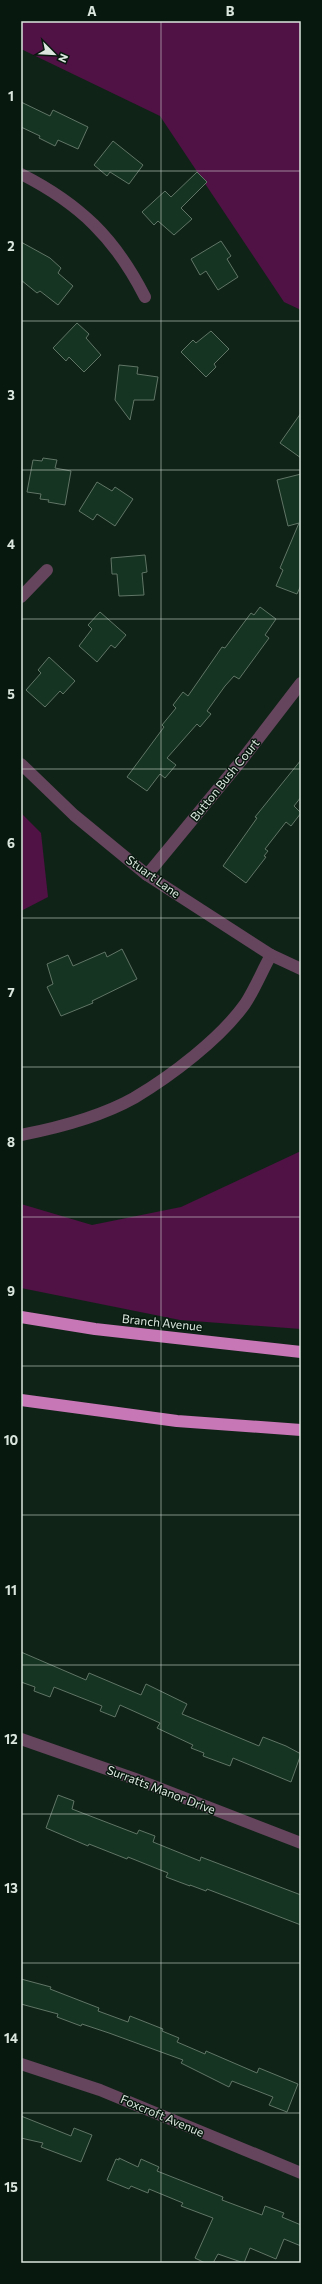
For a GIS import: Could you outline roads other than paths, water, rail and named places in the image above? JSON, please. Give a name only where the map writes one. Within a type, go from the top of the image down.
[{"type":"highway","name":"Branch Avenue","points":[[21,1317],[94,1329],[301,1352]]},
{"type":"highway","points":[[21,1400],[177,1421],[301,1430]]},
{"type":"street","points":[[21,174],[63,198],[89,218],[123,258],[145,297]]},
{"type":"street","points":[[21,597],[47,570]]},
{"type":"street","name":"Button Bush Court","points":[[147,875],[241,761],[301,683]]},
{"type":"street","name":"Stuart Lane","points":[[21,764],[74,815],[147,875],[271,955],[301,969]]},
{"type":"street","points":[[21,1135],[45,1131],[91,1116],[133,1098],[188,1060],[216,1037],[244,1004],[271,955]]},
{"type":"street","name":"Surratts Manor Drive","points":[[21,1739],[138,1780],[301,1843]]},
{"type":"street","name":"Foxcroft Avenue","points":[[21,2064],[100,2090],[301,2173]]}]
